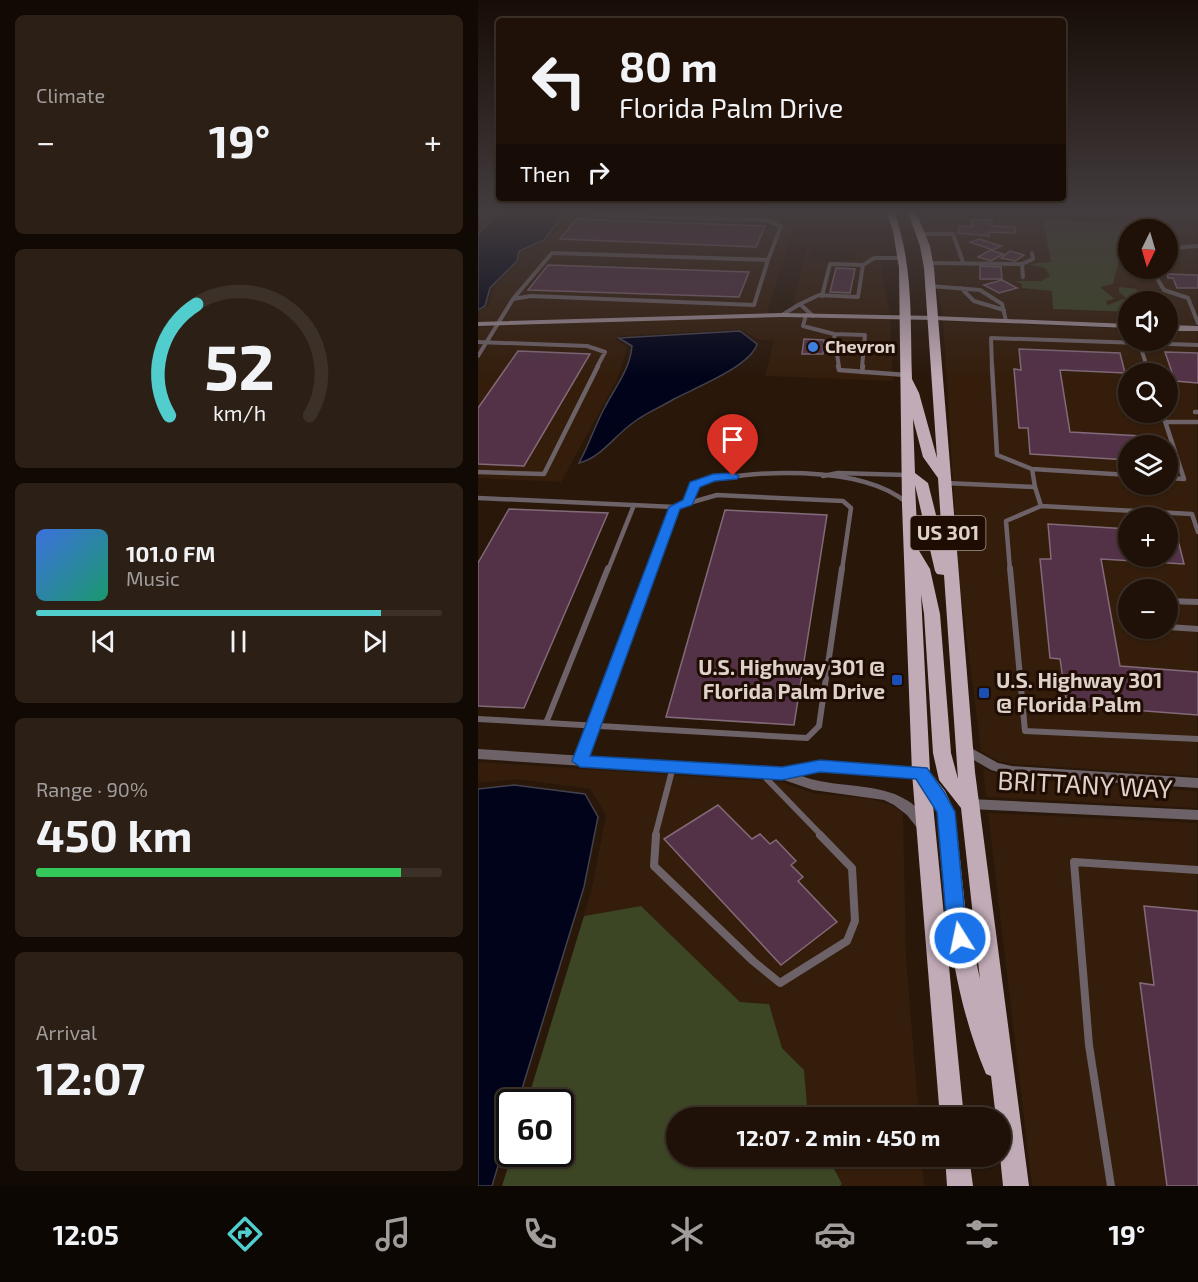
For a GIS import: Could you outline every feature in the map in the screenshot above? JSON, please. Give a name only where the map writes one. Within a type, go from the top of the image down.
[{"type":"main road","name":"US 301","points":[[903,267],[906,317],[909,504],[921,772],[951,1107]]},
{"type":"main road","name":"US 301","points":[[928,267],[934,318],[953,620],[969,804],[1016,1186]]},
{"type":"main road","points":[[906,375],[917,398],[926,450],[932,464],[944,480]]},
{"type":"main road","points":[[909,476],[921,483],[925,491],[953,620]]},
{"type":"main road","points":[[911,546],[923,569],[932,614],[942,753],[948,780],[969,804]]},
{"type":"main road","points":[[921,772],[946,812],[956,916],[979,1025],[1003,1088]]},
{"type":"street","points":[[478,324],[782,315],[906,317],[1118,326]]},
{"type":"street","points":[[1178,328],[1198,329]]},
{"type":"street","name":"BRITTANY WAY","points":[[964,748],[995,767],[1012,771],[1198,783]]},
{"type":"street","points":[[478,754],[782,774],[820,766],[921,772]]},
{"type":"street","points":[[782,774],[814,786],[873,791],[895,798],[913,810],[925,828]]},
{"type":"street","name":"BRITTANY WAY","points":[[969,804],[1198,815]]},
{"type":"lane","points":[[478,356],[513,299],[540,267]]},
{"type":"lane","points":[[750,315],[766,267]]},
{"type":"lane","points":[[822,296],[829,267]]},
{"type":"lane","points":[[782,315],[809,296],[858,297],[863,267]]},
{"type":"lane","points":[[1022,267],[1023,277]]},
{"type":"lane","points":[[1155,279],[1159,288],[1169,295],[1198,298]]},
{"type":"lane","points":[[930,286],[980,290],[1002,304],[1006,321]]},
{"type":"lane","points":[[962,289],[970,293]]},
{"type":"lane","points":[[962,289],[965,296],[984,306],[1004,310]]},
{"type":"lane","points":[[513,299],[531,296],[754,305]]},
{"type":"lane","points":[[1188,298],[1198,323]]},
{"type":"lane","points":[[800,304],[809,316],[803,326],[834,334],[865,335],[862,372]]},
{"type":"lane","points":[[991,305],[998,309]]},
{"type":"lane","points":[[834,334],[839,370],[906,375]]},
{"type":"lane","points":[[1118,341],[991,338],[997,455],[1032,469],[1118,474]]},
{"type":"lane","points":[[478,342],[587,346],[605,352],[544,474],[478,472]]},
{"type":"lane","points":[[1178,344],[1198,345]]},
{"type":"lane","points":[[1178,422],[1198,422]]},
{"type":"lane","points":[[1178,461],[1184,479],[1178,479]]},
{"type":"lane","points":[[1032,469],[1041,506]]},
{"type":"lane","points":[[815,477],[838,473],[909,476]]},
{"type":"lane","points":[[688,502],[694,484],[713,477],[815,477],[874,484],[890,490],[909,504]]},
{"type":"lane","points":[[944,480],[1035,487]]},
{"type":"lane","points":[[478,498],[675,507],[717,495],[843,501],[851,508],[819,726],[807,738],[478,718]]},
{"type":"lane","points":[[546,723],[634,505]]},
{"type":"lane","points":[[1198,532],[1192,514],[1041,506],[1006,521],[1025,730],[1198,740]]},
{"type":"lane","points":[[580,761],[675,507]]},
{"type":"lane","points":[[1178,601],[1198,602]]},
{"type":"lane","points":[[1178,628],[1198,629]]},
{"type":"lane","points":[[673,767],[653,845],[654,866],[753,961],[780,983],[847,941],[855,921],[852,868],[761,773]]},
{"type":"lane","points":[[1111,1186],[1089,1045],[1074,861],[1198,870]]},
{"type":"shaded area","points":[[514,267],[781,267],[767,313],[478,322],[478,311],[489,306],[494,288]]},
{"type":"shaded area","points":[[802,267],[881,267],[890,314],[791,313]]},
{"type":"shaded area","points":[[933,267],[1043,267],[1050,276],[1041,281],[1017,281],[1052,291],[1053,309],[1118,312],[1118,324],[943,316]]},
{"type":"shaded area","points":[[1117,267],[1118,279],[1178,279],[1178,267],[1197,267],[1197,327],[1178,326],[1178,291],[1138,291],[1133,287],[1118,291],[1118,302],[1108,305],[1106,301],[1115,299],[1099,287],[1113,284]]},
{"type":"shaded area","points":[[736,317],[890,319],[893,381],[765,376],[774,341],[756,339],[742,329],[619,336],[615,339],[627,348],[617,380],[561,482],[478,478],[478,327]]},
{"type":"shaded area","points":[[943,321],[1118,329],[1118,351],[1178,351],[1178,330],[1197,331],[1197,776],[1012,764],[998,761],[981,751],[959,578]]},
{"type":"shaded area","points":[[478,762],[781,782],[813,793],[871,799],[891,805],[903,813],[906,957],[918,1107],[807,1107],[804,1070],[782,1049],[769,1004],[740,1002],[641,906],[584,916],[606,815],[590,789],[517,779],[478,783]]},
{"type":"shaded area","points":[[983,769],[1012,779],[1197,791],[1197,808],[986,797]]},
{"type":"shaded area","points":[[988,813],[1197,823],[1197,1186],[1032,1186]]},
{"type":"shaded area","points":[[833,1167],[923,1167],[924,1186],[840,1186],[842,1184]]},
{"type":"green space","points":[[1042,267],[1117,267],[1113,284],[1100,287],[1115,299],[1106,301],[1108,305],[1118,301],[1118,312],[1053,309],[1052,291],[1022,288],[1022,284],[1015,281],[1041,281],[1050,276]]},
{"type":"green space","points":[[1119,287],[1137,289],[1138,291],[1119,291]]},
{"type":"green space","points":[[641,906],[740,1002],[769,1004],[782,1048],[804,1070],[807,1107],[666,1107],[666,1167],[833,1167],[842,1184],[840,1186],[502,1186],[508,1167],[574,1167],[574,1089],[531,1089],[584,916]]},
{"type":"water","points":[[478,267],[511,267],[490,288],[485,306],[478,310]]},
{"type":"water","points":[[740,331],[757,344],[753,352],[744,360],[721,376],[643,416],[594,456],[579,463],[601,414],[622,378],[631,355],[632,346],[619,338]]},
{"type":"water","points":[[514,785],[585,794],[598,817],[584,887],[522,1089],[496,1089],[498,1167],[492,1186],[478,1186],[478,789]]},
{"type":"building","points":[[546,267],[749,272],[739,297],[528,290]]},
{"type":"building","points":[[980,267],[1001,267],[1002,279],[980,279]]},
{"type":"building","points":[[836,268],[855,269],[850,293],[830,292]]},
{"type":"building","points":[[1178,274],[1198,275],[1198,288],[1177,288],[1173,279],[1178,279]]},
{"type":"building","points":[[1002,280],[1017,288],[999,293],[984,285]]},
{"type":"building","name":"Chevron","points":[[804,339],[824,340],[823,354],[802,354]]},
{"type":"building","points":[[1019,349],[1120,353],[1122,363],[1118,363],[1118,373],[1060,370],[1070,432],[1124,435],[1118,435],[1118,459],[1030,454],[1028,428],[1019,428],[1014,369],[1021,370]]},
{"type":"building","points":[[518,351],[590,354],[524,466],[478,464],[478,408]]},
{"type":"building","points":[[1165,352],[1198,353],[1198,383],[1178,381],[1178,363],[1169,363]]},
{"type":"building","points":[[509,509],[608,513],[524,708],[478,706],[478,563]]},
{"type":"building","points":[[725,510],[827,515],[794,725],[666,717]]},
{"type":"building","points":[[1048,524],[1118,528],[1118,560],[1101,559],[1120,666],[1198,672],[1198,715],[1067,705],[1060,659],[1050,658],[1040,559],[1051,559]]},
{"type":"building","points":[[1178,540],[1184,564],[1178,564]]},
{"type":"building","points":[[718,805],[752,839],[760,834],[770,844],[776,840],[796,861],[791,865],[803,877],[798,881],[837,922],[781,965],[664,839]]},
{"type":"building","points":[[1144,906],[1198,911],[1198,1186],[1167,1186],[1140,983],[1154,985]]},
{"type":"place","name":"Chevron","points":[[813,347]]},
{"type":"place","name":"U.S. Highway 301 @ Florida Palm Drive","points":[[897,680]]},
{"type":"place","name":"U.S. Highway 301 @ Florida Palm","points":[[984,693]]},
{"type":"route","points":[[733,476],[713,477],[694,484],[688,502],[675,507],[580,761],[782,774],[820,766],[921,772],[946,812],[960,938]]}]
